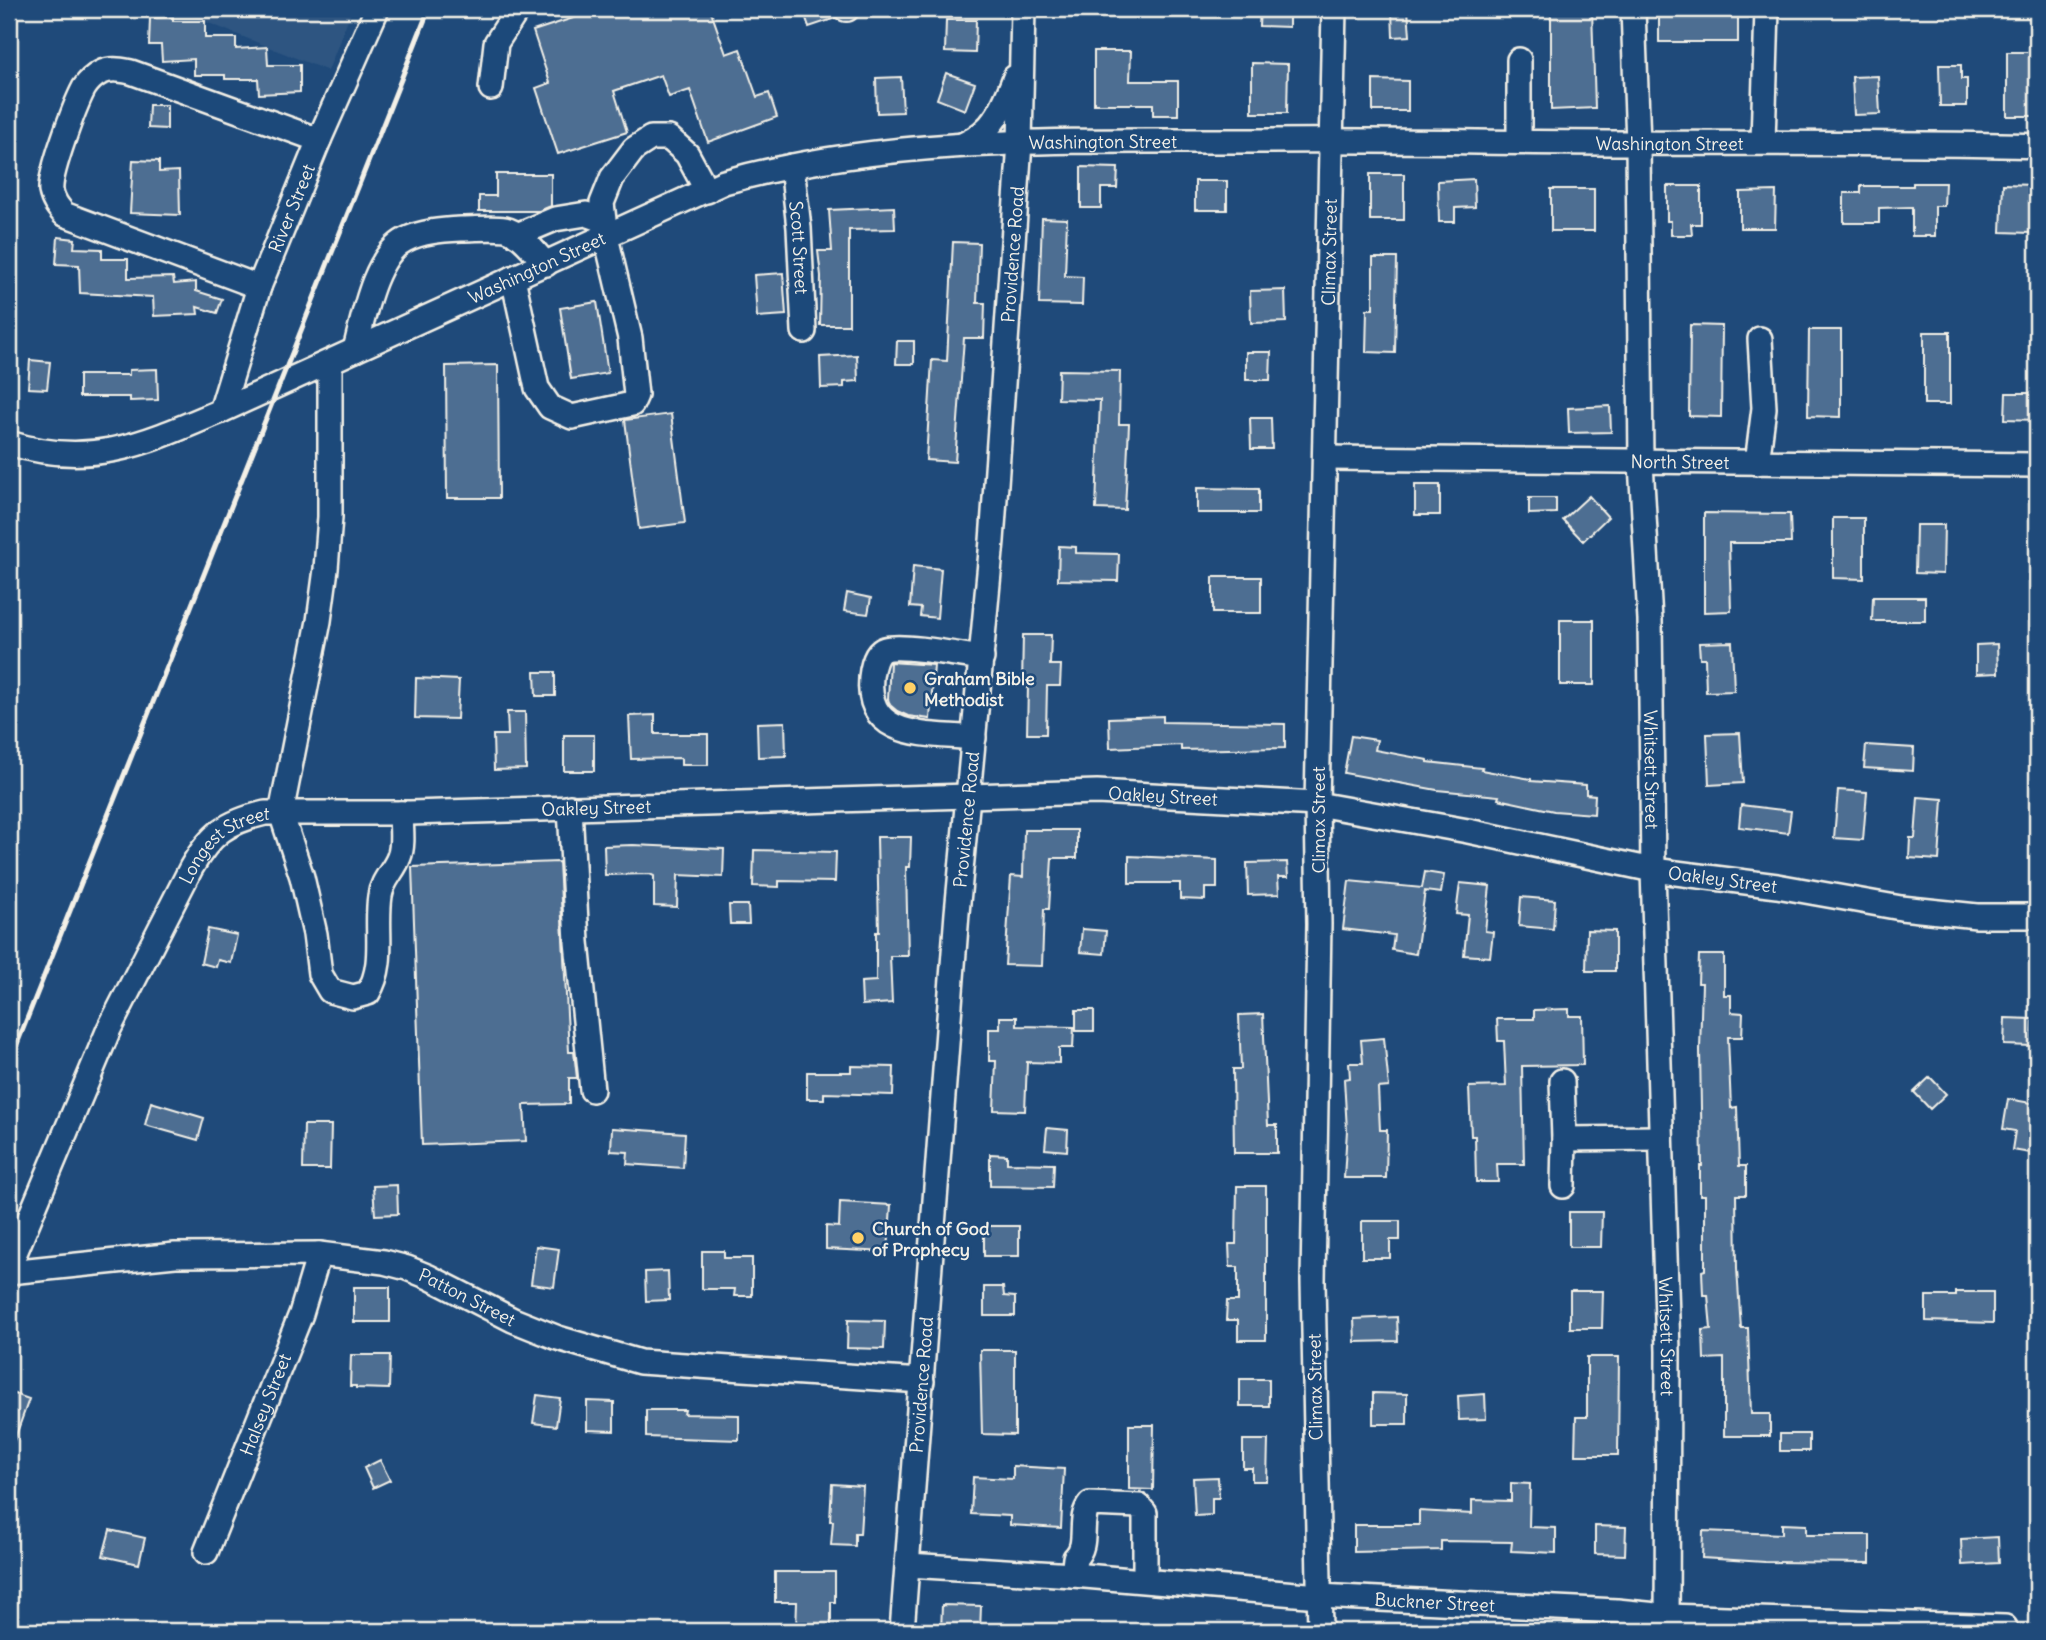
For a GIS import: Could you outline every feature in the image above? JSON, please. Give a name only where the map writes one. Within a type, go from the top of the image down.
[{"type":"street","name":"River Street","points":[[221,411],[259,287],[319,140],[377,9]]},
{"type":"street","points":[[491,88],[496,43],[518,9]]},
{"type":"street","name":"Providence Road","points":[[902,1631],[957,913],[992,541],[1020,143],[1023,9]]},
{"type":"street","name":"Climax Street","points":[[1320,1631],[1313,1281],[1320,924],[1317,804],[1334,9]]},
{"type":"street","name":"Whitsett Street","points":[[1633,9],[1638,143],[1641,463],[1650,620],[1653,870],[1668,1351],[1667,1624]]},
{"type":"street","points":[[1763,142],[1767,9]]},
{"type":"street","points":[[1519,60],[1519,142]]},
{"type":"street","points":[[963,145],[986,131],[997,118],[1020,64]]},
{"type":"street","points":[[259,287],[64,214],[55,203],[51,190],[52,181],[85,86],[101,73],[116,69],[131,72],[319,140]]},
{"type":"street","points":[[513,278],[537,388],[550,407],[572,417],[632,404],[636,396],[630,338],[604,229],[602,203],[612,178],[634,149],[651,138],[669,138],[687,154],[706,191]]},
{"type":"street","name":"Washington Street","points":[[9,443],[58,454],[114,451],[161,436],[546,264],[604,229],[724,182],[792,166],[963,145],[1020,143],[1331,140],[2037,146]]},
{"type":"street","name":"Scott Street","points":[[792,166],[799,228],[804,331]]},
{"type":"street","points":[[517,235],[555,219],[586,214],[604,229]]},
{"type":"street","points":[[355,350],[369,297],[385,261],[401,241],[416,235],[445,230],[507,229],[517,235],[546,264]]},
{"type":"street","points":[[1757,463],[1764,408],[1760,339]]},
{"type":"street","name":"Longest Street","points":[[9,1270],[110,1029],[203,847],[227,826],[241,819],[265,813],[281,813],[319,621],[326,569],[330,517],[330,362]]},
{"type":"street","name":"North Street","points":[[1325,458],[2037,465]]},
{"type":"street","points":[[974,738],[910,732],[890,726],[878,713],[873,702],[871,676],[879,652],[884,649],[908,649],[982,658]]},
{"type":"street","name":"Oakley Street","points":[[281,813],[401,813],[1097,792],[1317,804],[1468,831],[1653,870],[1777,886],[1901,908],[1977,916],[2037,916]]},
{"type":"street","points":[[569,807],[592,1090]]},
{"type":"street","points":[[281,813],[302,877],[315,934],[320,974],[330,991],[353,996],[368,993],[376,981],[379,898],[387,874],[400,855],[401,813]]},
{"type":"street","points":[[1562,1081],[1563,1186]]},
{"type":"street","points":[[1564,1139],[1661,1138]]},
{"type":"street","name":"Patton Street","points":[[9,1270],[175,1255],[319,1254],[384,1262],[407,1268],[513,1320],[558,1338],[640,1362],[922,1381]]},
{"type":"street","name":"Halsey Street","points":[[206,1552],[301,1314],[319,1254]]},
{"type":"street","points":[[1073,1575],[1075,1558],[1083,1546],[1085,1509],[1090,1504],[1139,1506],[1144,1513],[1145,1580]]},
{"type":"street","name":"Buckner Street","points":[[908,1565],[1145,1580],[1319,1596],[1617,1611],[1667,1624],[2005,1627]]},
{"type":"shaded area","points":[[174,9],[352,9],[328,71]]},
{"type":"building","points":[[601,9],[710,9],[726,54],[740,49],[757,97],[769,93],[777,117],[708,142],[690,90],[669,97],[661,75],[614,91],[627,132],[558,154],[536,88],[550,83],[533,31]]},
{"type":"building","points":[[803,9],[832,9],[836,18],[809,27]]},
{"type":"building","points":[[1260,9],[1289,9],[1289,27],[1259,26]]},
{"type":"building","points":[[1551,9],[1592,9],[1595,108],[1551,110]]},
{"type":"building","points":[[1659,9],[1738,9],[1738,42],[1659,42]]},
{"type":"building","points":[[1408,10],[1410,36],[1393,37],[1392,11]]},
{"type":"building","points":[[173,17],[173,21],[205,21],[205,38],[236,38],[236,49],[267,47],[268,65],[300,65],[300,92],[259,94],[258,79],[194,75],[194,59],[162,61],[161,45],[149,45],[150,18]]},
{"type":"building","points":[[946,20],[976,20],[975,53],[945,52]]},
{"type":"building","points":[[1094,51],[1131,51],[1130,81],[1178,81],[1178,115],[1153,115],[1153,104],[1094,104]]},
{"type":"building","points":[[2007,52],[2031,52],[2031,70],[2037,70],[2037,116],[2007,116]]},
{"type":"building","points":[[1252,63],[1288,64],[1287,113],[1252,113]]},
{"type":"building","points":[[1939,65],[1961,65],[1961,79],[1967,79],[1967,106],[1940,106]]},
{"type":"building","points":[[946,73],[975,83],[965,110],[937,99]]},
{"type":"building","points":[[1878,76],[1880,114],[1854,115],[1852,77]]},
{"type":"building","points":[[901,77],[903,112],[877,113],[876,78]]},
{"type":"building","points":[[1373,80],[1408,81],[1408,111],[1373,111]]},
{"type":"building","points":[[149,105],[167,105],[167,129],[148,128]]},
{"type":"building","points":[[133,160],[159,161],[159,172],[179,171],[180,215],[130,213]]},
{"type":"building","points":[[1081,167],[1118,168],[1117,188],[1101,188],[1101,208],[1081,208]]},
{"type":"building","points":[[496,174],[551,174],[551,206],[539,211],[479,211],[479,196],[496,196]]},
{"type":"building","points":[[1370,174],[1404,174],[1404,220],[1370,220]]},
{"type":"building","points":[[1474,179],[1475,207],[1455,208],[1455,222],[1439,222],[1438,181]]},
{"type":"building","points":[[1195,181],[1227,181],[1227,210],[1195,210]]},
{"type":"building","points":[[1913,183],[1945,183],[1944,206],[1935,206],[1935,236],[1912,236],[1912,207],[1879,208],[1879,223],[1844,223],[1844,193],[1861,193],[1861,186],[1913,186]]},
{"type":"building","points":[[2003,184],[2033,185],[2031,233],[2001,232]]},
{"type":"building","points":[[1667,186],[1701,186],[1701,224],[1691,224],[1692,235],[1671,235],[1671,221],[1667,221]]},
{"type":"building","points":[[1551,189],[1594,189],[1594,231],[1551,231]]},
{"type":"building","points":[[1776,191],[1775,228],[1740,228],[1740,192]]},
{"type":"building","points":[[894,207],[895,229],[849,230],[849,325],[820,325],[821,276],[818,251],[832,251],[829,210]]},
{"type":"building","points":[[1042,218],[1067,219],[1065,276],[1083,277],[1082,305],[1039,304]]},
{"type":"building","points":[[58,237],[75,239],[74,248],[102,249],[102,259],[128,259],[128,278],[173,277],[174,284],[196,282],[196,291],[222,299],[217,313],[197,307],[198,314],[154,316],[153,297],[80,293],[79,265],[56,264]]},
{"type":"building","points":[[953,242],[979,243],[977,303],[985,303],[984,338],[964,338],[955,462],[926,460],[932,360],[947,361]]},
{"type":"building","points":[[1373,258],[1397,258],[1395,353],[1366,352],[1367,309],[1373,309]]},
{"type":"building","points":[[783,273],[786,315],[757,317],[754,275]]},
{"type":"building","points":[[1285,290],[1286,322],[1251,323],[1250,291]]},
{"type":"building","points":[[597,302],[608,373],[571,379],[560,308]]},
{"type":"building","points":[[1690,325],[1722,326],[1721,417],[1689,416]]},
{"type":"building","points":[[1809,330],[1841,330],[1841,417],[1808,416]]},
{"type":"building","points":[[1924,332],[1950,332],[1950,404],[1924,404]]},
{"type":"building","points":[[897,341],[914,341],[914,364],[896,364]]},
{"type":"building","points":[[1246,352],[1271,352],[1270,380],[1246,380]]},
{"type":"building","points":[[857,355],[858,381],[844,382],[844,387],[821,388],[820,357]]},
{"type":"building","points":[[30,360],[50,362],[47,389],[28,388]]},
{"type":"building","points":[[498,365],[499,498],[447,498],[446,366]]},
{"type":"building","points":[[157,369],[158,400],[79,397],[79,375],[129,375],[129,370]]},
{"type":"building","points":[[1059,370],[1120,371],[1119,424],[1129,424],[1125,510],[1096,509],[1100,400],[1058,399]]},
{"type":"building","points":[[2006,393],[2037,393],[2037,420],[2005,419]]},
{"type":"building","points":[[1610,406],[1611,432],[1569,433],[1568,408]]},
{"type":"building","points":[[671,414],[685,523],[639,529],[625,420]]},
{"type":"building","points":[[1250,418],[1271,418],[1272,449],[1251,449]]},
{"type":"building","points":[[1415,485],[1440,485],[1440,515],[1415,515]]},
{"type":"building","points":[[1197,488],[1259,489],[1259,513],[1197,513]]},
{"type":"building","points":[[1589,496],[1608,517],[1583,541],[1563,520]]},
{"type":"building","points":[[1529,498],[1556,498],[1556,513],[1529,514]]},
{"type":"building","points":[[1704,513],[1790,514],[1791,543],[1729,543],[1731,611],[1704,612]]},
{"type":"building","points":[[1833,518],[1864,518],[1864,579],[1833,578]]},
{"type":"building","points":[[1916,525],[1944,525],[1943,574],[1915,573]]},
{"type":"building","points":[[1059,546],[1076,547],[1076,553],[1119,554],[1118,581],[1058,580]]},
{"type":"building","points":[[913,566],[941,569],[937,618],[920,616],[921,608],[910,607]]},
{"type":"building","points":[[1213,577],[1261,577],[1261,613],[1213,613]]},
{"type":"building","points":[[847,593],[871,598],[868,614],[844,611]]},
{"type":"building","points":[[1873,597],[1925,597],[1925,621],[1872,621]]},
{"type":"building","points":[[1560,620],[1594,620],[1594,685],[1560,685]]},
{"type":"building","points":[[1023,635],[1051,635],[1050,665],[1061,665],[1060,686],[1047,686],[1046,734],[1027,734],[1028,686],[1022,686]]},
{"type":"building","points":[[1732,642],[1734,691],[1706,692],[1705,658],[1700,658],[1699,643]]},
{"type":"building","points":[[1997,644],[1998,673],[1976,674],[1976,645]]},
{"type":"building","name":"Graham Bible Methodist","points":[[890,662],[934,665],[930,719],[908,716],[890,705]]},
{"type":"building","points":[[535,672],[555,672],[555,696],[536,696]]},
{"type":"building","points":[[416,678],[459,680],[457,719],[415,718]]},
{"type":"building","points":[[507,712],[525,712],[526,769],[494,770],[493,735],[508,735]]},
{"type":"building","points":[[655,715],[655,734],[708,734],[708,765],[681,765],[681,758],[631,759],[629,716]]},
{"type":"building","points":[[1163,716],[1163,722],[1285,724],[1285,748],[1181,750],[1181,745],[1110,748],[1109,718]]},
{"type":"building","points":[[785,722],[786,756],[758,757],[757,723]]},
{"type":"building","points":[[1740,733],[1743,783],[1709,785],[1707,734]]},
{"type":"building","points":[[564,735],[594,735],[594,771],[564,771]]},
{"type":"building","points":[[1351,736],[1377,740],[1375,750],[1428,762],[1482,768],[1481,770],[1531,781],[1586,785],[1586,794],[1595,795],[1594,814],[1554,811],[1498,799],[1499,796],[1437,790],[1344,773]]},
{"type":"building","points":[[1866,745],[1914,748],[1913,771],[1864,768]]},
{"type":"building","points":[[1838,790],[1867,792],[1863,840],[1834,838]]},
{"type":"building","points":[[1918,797],[1943,799],[1939,860],[1909,858],[1910,838],[1915,838]]},
{"type":"building","points":[[1741,805],[1791,811],[1788,833],[1739,827]]},
{"type":"building","points":[[1024,830],[1077,830],[1077,858],[1052,858],[1049,909],[1044,909],[1042,966],[1005,965],[1011,876],[1023,877]]},
{"type":"building","points":[[877,837],[911,837],[910,867],[906,867],[908,956],[890,956],[892,1003],[862,1005],[861,982],[876,981],[876,932],[879,932]]},
{"type":"building","points":[[604,846],[724,849],[723,877],[678,875],[677,907],[654,906],[654,876],[605,875]]},
{"type":"building","points":[[754,850],[836,852],[835,882],[779,881],[779,887],[753,886]]},
{"type":"building","points":[[1129,856],[1217,860],[1217,888],[1205,888],[1205,900],[1180,899],[1180,883],[1129,883]]},
{"type":"building","points":[[559,862],[569,1052],[574,1052],[577,1078],[569,1078],[569,1104],[524,1105],[526,1141],[422,1145],[412,867]]},
{"type":"building","points":[[1287,862],[1288,877],[1278,877],[1279,894],[1248,895],[1247,863]]},
{"type":"building","points":[[1425,872],[1444,875],[1441,893],[1425,891],[1416,954],[1392,950],[1394,935],[1343,929],[1349,881],[1422,888]]},
{"type":"building","points":[[1460,883],[1490,886],[1485,931],[1493,932],[1490,957],[1464,955],[1468,915],[1456,914]]},
{"type":"building","points":[[1521,897],[1555,900],[1553,929],[1519,926]]},
{"type":"building","points":[[729,905],[748,905],[749,924],[730,924]]},
{"type":"building","points":[[208,929],[237,935],[231,963],[218,960],[216,967],[201,963]]},
{"type":"building","points":[[1082,929],[1106,931],[1104,954],[1080,952]]},
{"type":"building","points":[[1587,930],[1615,931],[1615,971],[1586,971]]},
{"type":"building","points":[[1699,955],[1724,955],[1724,995],[1731,995],[1731,1012],[1743,1013],[1742,1037],[1728,1037],[1731,1108],[1737,1107],[1739,1166],[1746,1166],[1746,1195],[1736,1195],[1737,1269],[1741,1328],[1748,1328],[1751,1414],[1770,1414],[1770,1436],[1724,1436],[1724,1358],[1704,1359],[1703,1330],[1711,1329],[1708,1295],[1703,1295],[1702,1271],[1705,1270],[1705,1195],[1700,1195],[1702,983],[1698,983]]},
{"type":"building","points":[[1569,1009],[1569,1016],[1582,1016],[1583,1065],[1522,1066],[1524,1164],[1497,1164],[1498,1182],[1476,1182],[1475,1136],[1471,1136],[1469,1087],[1506,1086],[1504,1041],[1498,1041],[1497,1019],[1534,1019],[1534,1010]]},
{"type":"building","points":[[1076,1010],[1094,1010],[1094,1031],[1076,1031]]},
{"type":"building","points":[[1263,1014],[1268,1125],[1277,1125],[1277,1153],[1234,1153],[1233,1069],[1241,1069],[1239,1015]]},
{"type":"building","points":[[1000,1017],[1017,1017],[1017,1026],[1074,1027],[1073,1048],[1059,1048],[1059,1063],[1027,1062],[1025,1111],[994,1110],[996,1061],[989,1061],[989,1029],[1000,1029]]},
{"type":"building","points":[[2005,1018],[2033,1019],[2032,1046],[2004,1045]]},
{"type":"building","points":[[1384,1038],[1389,1087],[1378,1088],[1380,1130],[1387,1130],[1386,1178],[1344,1178],[1347,1130],[1344,1079],[1350,1078],[1349,1063],[1363,1063],[1361,1040]]},
{"type":"building","points":[[851,1066],[894,1067],[893,1095],[824,1093],[824,1099],[807,1099],[807,1072],[851,1072]]},
{"type":"building","points":[[1930,1077],[1946,1094],[1930,1109],[1914,1092]]},
{"type":"building","points":[[2008,1099],[2037,1104],[2037,1154],[2012,1150],[2015,1131],[2003,1129]]},
{"type":"building","points":[[151,1102],[204,1118],[198,1140],[145,1125]]},
{"type":"building","points":[[304,1125],[331,1125],[330,1169],[303,1169]]},
{"type":"building","points":[[612,1128],[685,1133],[683,1168],[627,1164],[628,1152],[611,1151]]},
{"type":"building","points":[[1047,1128],[1068,1130],[1067,1151],[1045,1149]]},
{"type":"building","points":[[990,1154],[1007,1155],[1007,1163],[1054,1164],[1053,1187],[990,1186]]},
{"type":"building","points":[[397,1185],[398,1214],[375,1215],[373,1186]]},
{"type":"building","points":[[1237,1186],[1266,1186],[1266,1340],[1238,1340],[1238,1320],[1226,1320],[1227,1301],[1238,1301],[1238,1267],[1230,1267],[1229,1244],[1236,1244]]},
{"type":"building","name":"Church of God of Prophecy","points":[[840,1202],[891,1205],[888,1252],[826,1249],[826,1226],[839,1227]]},
{"type":"building","points":[[1569,1212],[1602,1212],[1601,1247],[1569,1247]]},
{"type":"building","points":[[1362,1221],[1400,1221],[1400,1240],[1390,1240],[1390,1258],[1362,1258]]},
{"type":"building","points":[[984,1226],[1019,1226],[1019,1256],[984,1256]]},
{"type":"building","points":[[536,1246],[559,1249],[554,1287],[531,1284]]},
{"type":"building","points":[[702,1251],[724,1251],[724,1258],[752,1258],[752,1296],[734,1296],[735,1289],[702,1289]]},
{"type":"building","points":[[668,1271],[669,1300],[646,1301],[645,1272]]},
{"type":"building","points":[[354,1287],[390,1287],[390,1322],[354,1322]]},
{"type":"building","points":[[984,1287],[1003,1287],[1004,1296],[1015,1297],[1015,1316],[984,1316]]},
{"type":"building","points":[[1570,1291],[1603,1291],[1602,1328],[1570,1328]]},
{"type":"building","points":[[1956,1292],[1993,1292],[1993,1323],[1926,1321],[1926,1296],[1956,1296]]},
{"type":"building","points":[[1397,1317],[1398,1341],[1355,1342],[1354,1319]]},
{"type":"building","points":[[848,1320],[885,1321],[884,1349],[847,1348]]},
{"type":"building","points":[[980,1350],[1015,1350],[1015,1435],[982,1434]]},
{"type":"building","points":[[351,1355],[390,1355],[389,1389],[350,1386]]},
{"type":"building","points":[[1587,1357],[1619,1357],[1618,1455],[1575,1455],[1576,1417],[1587,1417]]},
{"type":"building","points":[[1240,1379],[1269,1379],[1269,1406],[1240,1406]]},
{"type":"building","points":[[9,1392],[29,1399],[11,1449],[9,1448]]},
{"type":"building","points":[[1373,1393],[1407,1394],[1407,1424],[1373,1424]]},
{"type":"building","points":[[1485,1394],[1486,1419],[1459,1420],[1458,1396]]},
{"type":"building","points":[[537,1395],[560,1398],[556,1426],[533,1423]]},
{"type":"building","points":[[587,1401],[614,1402],[614,1431],[587,1430]]},
{"type":"building","points":[[646,1410],[739,1415],[739,1440],[646,1437]]},
{"type":"building","points":[[1129,1425],[1154,1425],[1153,1490],[1129,1489]]},
{"type":"building","points":[[1780,1434],[1809,1434],[1809,1451],[1780,1451]]},
{"type":"building","points":[[1243,1440],[1268,1440],[1267,1481],[1252,1481],[1252,1468],[1243,1468]]},
{"type":"building","points":[[380,1460],[390,1480],[373,1488],[364,1468]]},
{"type":"building","points":[[1013,1466],[1064,1469],[1061,1528],[1010,1525],[1010,1516],[971,1514],[973,1477],[1013,1479]]},
{"type":"building","points":[[1218,1477],[1219,1498],[1212,1498],[1212,1515],[1195,1516],[1193,1478]]},
{"type":"building","points":[[1511,1483],[1530,1484],[1529,1527],[1556,1528],[1556,1553],[1511,1551],[1512,1542],[1441,1541],[1441,1550],[1354,1552],[1354,1525],[1419,1525],[1419,1511],[1472,1514],[1472,1500],[1511,1501]]},
{"type":"building","points":[[832,1484],[863,1486],[860,1534],[855,1534],[855,1546],[831,1545]]},
{"type":"building","points":[[1782,1524],[1806,1525],[1806,1535],[1870,1535],[1870,1563],[1765,1562],[1702,1558],[1703,1531],[1782,1534]]},
{"type":"building","points":[[1595,1526],[1626,1527],[1625,1555],[1595,1554]]},
{"type":"building","points":[[110,1530],[145,1538],[139,1564],[103,1556]]},
{"type":"building","points":[[1998,1537],[1999,1563],[1962,1565],[1961,1539]]},
{"type":"building","points":[[775,1572],[835,1572],[831,1631],[796,1631],[797,1602],[775,1602]]},
{"type":"building","points":[[942,1605],[981,1606],[980,1631],[941,1631]]},
{"type":"railway","points":[[9,1064],[429,9]]},
{"type":"place","name":"Graham Bible Methodist","points":[[910,688]]},
{"type":"place","name":"Church of God of Prophecy","points":[[858,1238]]}]
